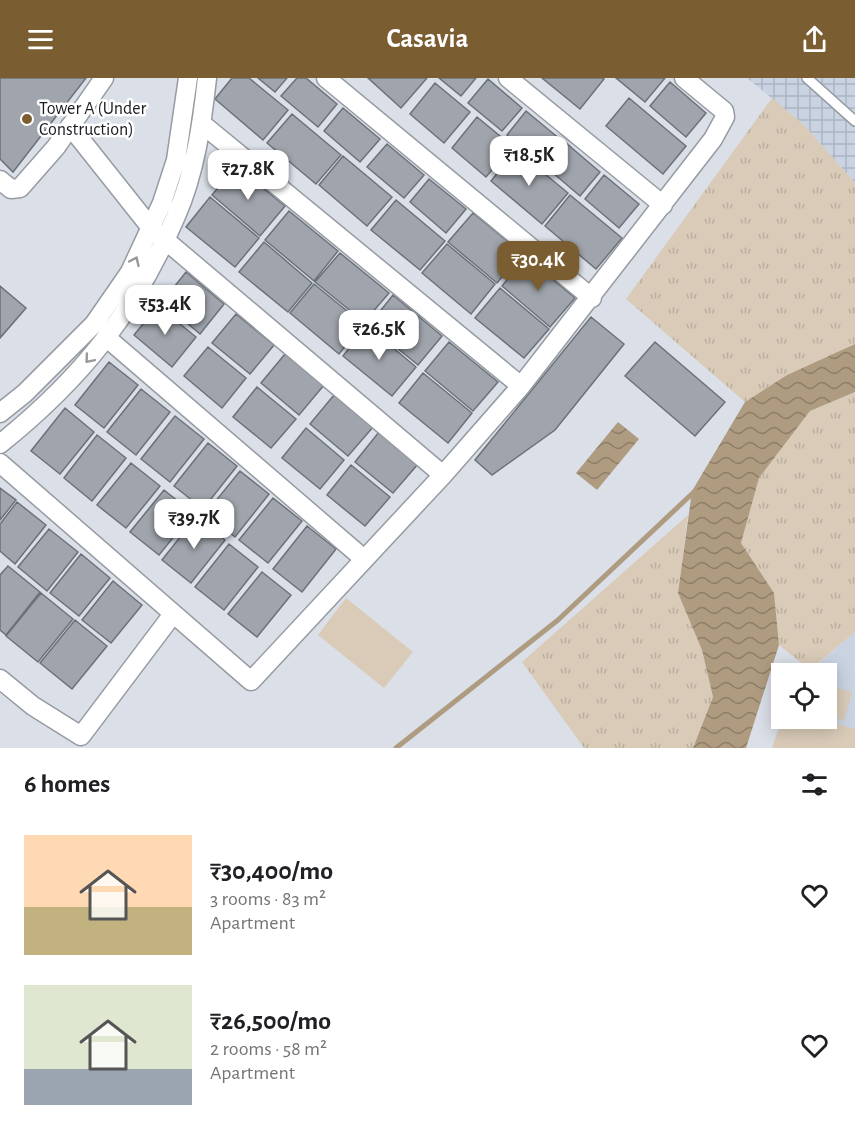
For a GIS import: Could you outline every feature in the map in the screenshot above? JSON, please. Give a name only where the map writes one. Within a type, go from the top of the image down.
[{"type":"street","points":[[0,180],[11,189],[20,188],[56,147],[104,78]]},
{"type":"street","points":[[0,413],[25,393],[94,324],[130,272],[162,203],[176,160],[188,78]]},
{"type":"street","points":[[0,444],[65,387],[107,338],[144,284],[181,203],[201,123],[207,78]]},
{"type":"street","points":[[326,78],[592,298]]},
{"type":"street","points":[[508,78],[663,205]]},
{"type":"street","points":[[0,463],[250,681],[443,474],[521,386],[592,298],[713,139],[725,117],[724,111],[684,78]]},
{"type":"street","points":[[201,123],[521,386]]},
{"type":"street","points":[[70,126],[151,228],[443,474]]},
{"type":"street","points":[[107,338],[364,559]]},
{"type":"street","points":[[0,679],[33,706],[81,736],[173,614]]},
{"type":"lane","points":[[807,78],[855,121]]},
{"type":"shaded area","points":[[747,78],[855,78],[855,183],[804,125]]},
{"type":"shaded area","points":[[855,632],[855,748],[772,748],[779,729],[837,729],[837,663],[819,663]]},
{"type":"green space","points":[[772,98],[804,125],[855,183],[855,344],[787,375],[745,402],[626,299]]},
{"type":"green space","points":[[855,392],[855,632],[818,663],[801,663],[779,645],[774,593],[741,543],[759,478],[810,411]]},
{"type":"green space","points":[[688,515],[678,593],[702,650],[713,697],[693,748],[584,748],[522,662]]},
{"type":"green space","points":[[346,598],[413,652],[384,688],[318,635]]},
{"type":"green space","points":[[837,688],[852,692],[844,721],[837,719]]},
{"type":"green space","points":[[837,724],[855,729],[855,748],[772,748],[779,729],[837,729]]},
{"type":"water","points":[[855,344],[855,392],[810,411],[759,478],[741,543],[774,593],[779,645],[773,663],[771,663],[771,670],[746,748],[693,748],[713,697],[702,650],[678,593],[692,491],[745,402],[787,375]]},
{"type":"water","points":[[618,422],[639,439],[597,490],[576,473]]},
{"type":"building","name":"Tower A (Under Construction)","points":[[0,78],[86,78],[13,172],[0,159]]},
{"type":"building","points":[[232,78],[249,78],[288,110],[263,140],[215,99]]},
{"type":"building","points":[[258,78],[287,78],[275,92]]},
{"type":"building","points":[[297,78],[306,78],[337,104],[318,127],[281,96]]},
{"type":"building","points":[[368,78],[427,78],[401,108]]},
{"type":"building","points":[[439,78],[476,78],[461,96]]},
{"type":"building","points":[[542,78],[602,78],[604,79],[580,109]]},
{"type":"building","points":[[616,78],[665,78],[645,102]]},
{"type":"building","points":[[488,79],[522,108],[502,131],[468,103]]},
{"type":"building","points":[[670,82],[706,113],[686,137],[650,106]]},
{"type":"building","points":[[435,83],[470,112],[444,143],[410,114]]},
{"type":"building","points":[[629,98],[686,146],[663,174],[606,126]]},
{"type":"building","points":[[343,108],[380,139],[360,162],[324,131]]},
{"type":"building","points":[[526,111],[561,140],[541,164],[507,135]]},
{"type":"building","points":[[292,114],[341,155],[316,184],[267,143]]},
{"type":"building","points":[[477,117],[512,146],[486,177],[452,148]]},
{"type":"building","points":[[566,143],[600,172],[580,196],[546,167]]},
{"type":"building","points":[[387,144],[424,175],[404,198],[367,167]]},
{"type":"building","points":[[516,150],[568,193],[542,224],[491,181]]},
{"type":"building","points":[[343,156],[392,197],[367,226],[319,185]]},
{"type":"building","points":[[236,166],[285,206],[260,236],[212,195]]},
{"type":"building","points":[[604,175],[639,204],[619,228],[585,199]]},
{"type":"building","points":[[429,179],[466,209],[446,233],[410,202]]},
{"type":"building","points":[[570,195],[622,238],[596,269],[545,226]]},
{"type":"building","points":[[210,197],[259,238],[235,267],[186,227]]},
{"type":"building","points":[[396,200],[445,241],[420,270],[371,230]]},
{"type":"building","points":[[289,211],[338,251],[314,281],[265,240]]},
{"type":"building","points":[[473,213],[522,253],[497,283],[448,242]]},
{"type":"building","points":[[264,242],[312,283],[288,312],[239,272]]},
{"type":"building","points":[[447,244],[495,284],[471,314],[422,273]]},
{"type":"building","points":[[340,253],[389,293],[364,322],[315,282]]},
{"type":"building","points":[[526,257],[575,298],[550,327],[502,286]]},
{"type":"building","points":[[186,272],[224,304],[200,334],[162,302]]},
{"type":"building","points":[[314,284],[363,324],[339,354],[290,313]]},
{"type":"building","points":[[0,286],[26,308],[0,338]]},
{"type":"building","points":[[500,288],[549,329],[524,358],[475,318]]},
{"type":"building","points":[[393,295],[442,336],[418,365],[369,325]]},
{"type":"building","points":[[158,306],[196,337],[172,367],[134,335]]},
{"type":"building","points":[[236,314],[274,345],[250,374],[212,343]]},
{"type":"building","points":[[591,317],[624,344],[555,430],[492,475],[475,460]]},
{"type":"building","points":[[367,326],[416,367],[392,396],[343,356]]},
{"type":"building","points":[[449,342],[498,382],[473,411],[425,371]]},
{"type":"building","points":[[655,342],[725,402],[695,436],[625,376]]},
{"type":"building","points":[[208,347],[246,378],[222,408],[184,376]]},
{"type":"building","points":[[285,354],[324,385],[299,415],[261,383]]},
{"type":"building","points":[[109,362],[138,385],[104,428],[75,405]]},
{"type":"building","points":[[423,373],[472,413],[448,443],[399,403]]},
{"type":"building","points":[[257,387],[296,419],[271,448],[233,417]]},
{"type":"building","points":[[141,389],[170,412],[136,455],[107,432]]},
{"type":"building","points":[[334,395],[373,427],[348,456],[310,424]]},
{"type":"building","points":[[65,408],[94,432],[60,474],[31,451]]},
{"type":"building","points":[[175,416],[204,439],[170,482],[141,459]]},
{"type":"building","points":[[306,428],[344,460],[320,489],[282,458]]},
{"type":"building","points":[[379,432],[418,464],[393,493],[355,462]]},
{"type":"building","points":[[97,435],[126,458],[92,501],[64,478]]},
{"type":"building","points":[[208,443],[237,466],[203,509],[174,486]]},
{"type":"building","points":[[131,463],[160,486],[126,528],[97,505]]},
{"type":"building","points":[[351,465],[390,497],[365,526],[327,495]]},
{"type":"building","points":[[240,471],[269,494],[235,537],[206,513]]},
{"type":"building","points":[[0,488],[16,500],[0,520]]},
{"type":"building","points":[[164,490],[193,513],[159,555],[130,532]]},
{"type":"building","points":[[273,498],[302,521],[268,563],[239,540]]},
{"type":"building","points":[[17,502],[46,525],[15,564],[0,551],[0,524]]},
{"type":"building","points":[[196,517],[225,540],[191,583],[162,560]]},
{"type":"building","points":[[307,526],[336,549],[302,592],[273,569]]},
{"type":"building","points":[[49,529],[78,552],[47,591],[18,567]]},
{"type":"building","points":[[229,544],[258,567],[224,610],[195,587]]},
{"type":"building","points":[[81,554],[110,578],[79,616],[50,593]]},
{"type":"building","points":[[8,566],[40,592],[6,635],[0,630],[0,575]]},
{"type":"building","points":[[262,572],[291,595],[257,637],[228,614]]},
{"type":"building","points":[[113,581],[142,605],[111,643],[82,620]]},
{"type":"building","points":[[41,593],[73,619],[38,662],[6,636]]},
{"type":"building","points":[[75,620],[107,646],[72,689],[40,663]]},
{"type":"waterway","points":[[396,748],[558,620],[695,491]]},
{"type":"place","name":"Tower A (Under Construction)","points":[[27,119]]}]
